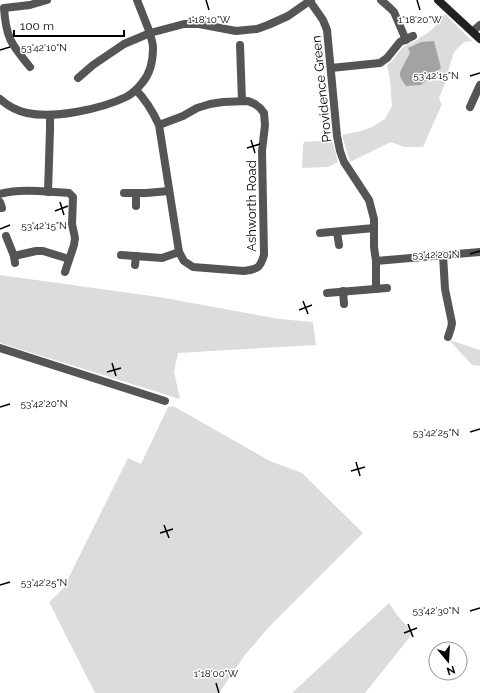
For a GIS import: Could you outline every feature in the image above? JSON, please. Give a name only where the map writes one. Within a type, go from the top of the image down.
[{"type":"street","points":[[30,68],[17,51],[8,35],[4,8],[46,0]]},
{"type":"street","points":[[0,99],[18,110],[50,115],[72,112],[102,105],[127,96],[136,90],[143,82],[148,72],[152,59],[153,47],[150,33],[137,0]]},
{"type":"street","points":[[78,78],[93,65],[124,44],[150,33],[184,24],[199,24],[236,31],[257,29],[288,16],[310,0]]},
{"type":"street","name":"Providence Green","points":[[310,0],[323,20],[327,30],[339,148],[344,162],[369,200],[374,219],[376,289]]},
{"type":"street","points":[[331,68],[380,63],[387,58],[400,42],[409,38],[394,12],[381,0]]},
{"type":"street","points":[[438,0],[480,39]]},
{"type":"street","points":[[472,31],[480,25]]},
{"type":"street","points":[[240,44],[242,101]]},
{"type":"street","points":[[474,104],[480,85]]},
{"type":"street","points":[[121,255],[162,258],[179,252],[159,125],[142,96],[136,90]]},
{"type":"street","name":"Ashworth Road","points":[[159,125],[183,116],[197,108],[210,104],[242,101],[248,101],[255,104],[264,113],[266,125],[262,151],[264,255],[261,265],[257,268],[244,271],[193,267],[184,262],[179,252]]},
{"type":"street","points":[[48,192],[50,115]]},
{"type":"street","points":[[124,193],[136,194],[169,191]]},
{"type":"street","points":[[0,194],[13,192],[48,192],[69,193],[73,197],[72,224],[75,238],[65,272]]},
{"type":"street","points":[[136,194],[136,206]]},
{"type":"street","points":[[320,233],[374,228]]},
{"type":"street","points":[[337,232],[339,245]]},
{"type":"street","points":[[6,236],[15,260],[36,251],[43,251],[69,259]]},
{"type":"street","points":[[376,261],[480,252]]},
{"type":"street","points":[[443,255],[445,289],[452,323],[448,337]]},
{"type":"street","points":[[135,265],[136,256]]},
{"type":"street","points":[[327,293],[387,288]]},
{"type":"street","points":[[343,292],[344,304]]},
{"type":"street","points":[[0,348],[165,401]]},
{"type":"shaded area","points":[[445,14],[472,41],[464,42],[454,52],[446,81],[439,98],[442,104],[423,147],[404,147],[391,142],[350,162],[342,135],[372,127],[385,119],[392,106],[387,65],[403,47],[419,39],[431,30]]},
{"type":"shaded area","points":[[434,41],[441,68],[421,85],[406,86],[401,79],[400,74],[410,53],[408,48],[421,42]]},
{"type":"shaded area","points":[[332,140],[338,162],[328,167],[302,168],[304,142]]},
{"type":"shaded area","points":[[0,275],[159,297],[279,319],[313,322],[316,345],[178,353],[174,372],[180,399],[0,343]]},
{"type":"shaded area","points":[[449,340],[480,350],[480,366],[472,365]]},
{"type":"shaded area","points":[[173,406],[270,461],[302,473],[363,533],[268,628],[245,655],[219,693],[95,693],[49,602],[63,589],[128,458],[141,464],[168,407]]},
{"type":"shaded area","points":[[389,603],[397,615],[413,633],[365,693],[292,693]]}]
